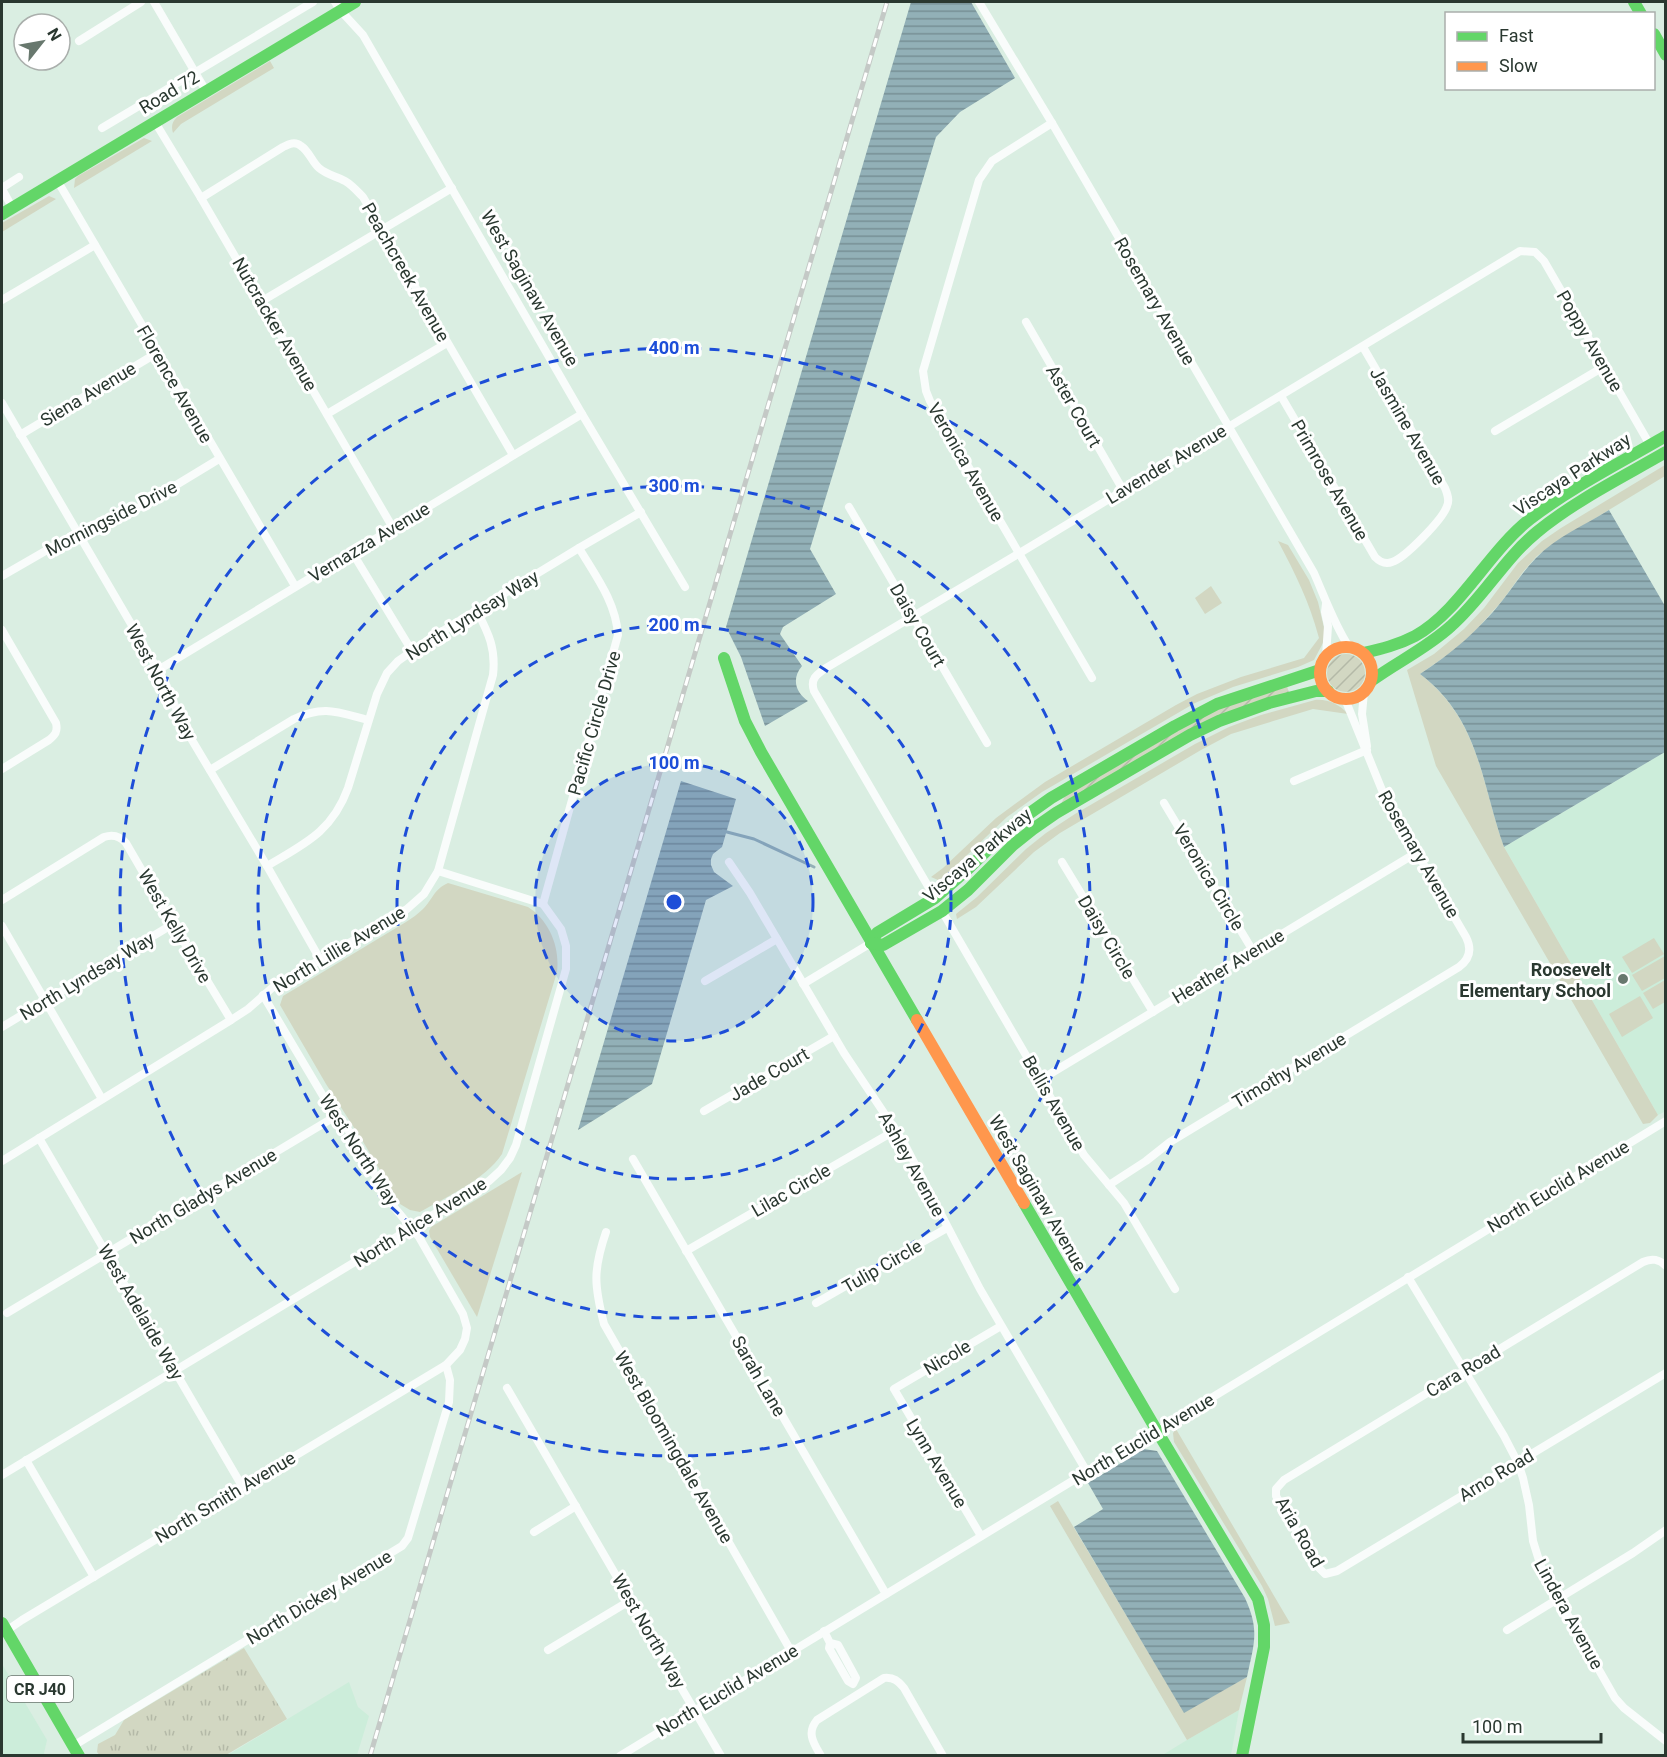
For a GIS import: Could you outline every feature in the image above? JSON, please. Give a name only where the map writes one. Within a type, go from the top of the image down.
[{"type":"street","points":[[79,41],[141,2]]},
{"type":"street","points":[[154,2],[206,91]]},
{"type":"street","points":[[102,128],[313,2]]},
{"type":"street","name":"Road 72","points":[[7,210],[206,91],[338,6],[355,2]]},
{"type":"street","name":"Rosemary Avenue","points":[[979,2],[1314,573],[1340,633],[1349,647]]},
{"type":"street","name":"West Saginaw Avenue","points":[[338,6],[363,34],[582,414],[685,587]]},
{"type":"street","points":[[1655,38],[1665,55]]},
{"type":"street","name":"Nutcracker Avenue","points":[[155,122],[393,528]]},
{"type":"street","name":"Veronica Avenue","points":[[1052,123],[992,161],[979,180],[922,371],[930,401],[1092,678]]},
{"type":"street","name":"Peachcreek Avenue","points":[[201,198],[283,147],[296,143],[329,176],[355,188],[363,197],[513,455]]},
{"type":"street","points":[[7,210],[2,189],[19,177]]},
{"type":"street","name":"Florence Avenue","points":[[57,180],[294,586]]},
{"type":"street","points":[[262,302],[452,188]]},
{"type":"street","points":[[2,300],[94,245]]},
{"type":"street","name":"Lavender Avenue","points":[[935,898],[814,692],[813,678],[826,668],[1520,251]]},
{"type":"street","name":"Poppy Avenue","points":[[1520,251],[1535,252],[1544,261],[1650,445]]},
{"type":"street","name":"Aster Court","points":[[1026,322],[1123,490]]},
{"type":"street","points":[[327,414],[447,343]]},
{"type":"street","name":"Jasmine Avenue","points":[[1363,347],[1448,497],[1447,506],[1412,548],[1391,563],[1381,562]]},
{"type":"street","name":"Siena Avenue","points":[[20,435],[157,353]]},
{"type":"street","points":[[1495,430],[1605,366]]},
{"type":"street","name":"Primrose Avenue","points":[[1281,396],[1375,557],[1381,562]]},
{"type":"street","name":"West North Way","points":[[2,403],[165,682],[183,725],[321,961]]},
{"type":"street","name":"Vernazza Avenue","points":[[158,670],[582,414]]},
{"type":"street","name":"Viscaya Parkway","points":[[1363,653],[1396,646],[1425,629],[1461,596],[1500,547],[1518,529],[1554,503],[1665,436]]},
{"type":"street","points":[[1574,507],[1591,489],[1644,458],[1651,449],[1650,445]]},
{"type":"street","name":"Viscaya Parkway","points":[[1368,686],[1388,667],[1414,653],[1449,628],[1470,608],[1503,566],[1535,533],[1665,452]]},
{"type":"street","name":"Morningside Drive","points":[[2,576],[97,522],[140,507],[219,459]]},
{"type":"street","name":"Daisy Court","points":[[849,507],[987,744]]},
{"type":"street","name":"North Lyndsay Way","points":[[267,866],[316,836],[335,815],[348,788],[377,694],[387,673],[398,661],[641,512]]},
{"type":"street","name":"Pacific Circle Drive","points":[[543,904],[618,635],[617,621],[612,606],[579,548]]},
{"type":"street","points":[[352,552],[412,651]]},
{"type":"street","name":"Rosemary Avenue","points":[[1326,603],[1328,626],[1326,656]]},
{"type":"street","name":"North Lillie Avenue","points":[[2,1161],[231,1020],[272,988],[406,909],[424,894],[438,871],[493,675],[495,659],[493,646],[477,611]]},
{"type":"street","points":[[2,769],[49,740],[57,730],[56,723],[3,636]]},
{"type":"street","points":[[1349,647],[1363,653],[1369,659],[1371,666],[1368,686],[1355,698],[1336,697],[1328,691],[1322,682],[1320,670],[1326,656],[1336,649],[1349,647]]},
{"type":"street","name":"West Saginaw Avenue","points":[[724,658],[752,737],[1157,1431],[1258,1599],[1264,1625],[1264,1647],[1242,1755]]},
{"type":"street","name":"Viscaya Parkway","points":[[1320,670],[1216,704],[1051,798],[1013,825],[935,898],[877,933],[872,943],[884,945],[942,911],[1033,829],[1056,813],[1191,735],[1219,721],[1269,703],[1316,691],[1328,691]]},
{"type":"street","name":"Rosemary Avenue","points":[[1367,750],[1362,714],[1368,686]]},
{"type":"street","name":"Rosemary Avenue","points":[[1345,699],[1386,800],[1466,937],[1470,947],[1468,957]]},
{"type":"street","points":[[210,770],[308,712],[335,711],[368,720]]},
{"type":"street","points":[[1294,781],[1367,750]]},
{"type":"street","points":[[1013,845],[1017,834],[1052,809],[1051,798]]},
{"type":"street","name":"Veronica Circle","points":[[1164,803],[1253,951]]},
{"type":"street","name":"West Kelly Drive","points":[[2,900],[104,837],[122,838],[231,1020]]},
{"type":"street","name":"Heather Avenue","points":[[1040,1080],[1416,853]]},
{"type":"street","name":"Ashley Avenue","points":[[729,862],[746,886],[834,1036],[896,1130],[1001,1326],[1087,1472]]},
{"type":"street","name":"Daisy Circle","points":[[1062,862],[1153,1012]]},
{"type":"street","points":[[438,871],[543,904]]},
{"type":"street","name":"North Alice Avenue","points":[[2,1475],[489,1181],[501,1170],[516,1145],[566,969],[566,946],[561,929],[543,904]]},
{"type":"street","name":"Bellis Avenue","points":[[942,911],[1084,1155],[1128,1208],[1175,1289]]},
{"type":"street","name":"North Lyndsay Way","points":[[2,1027],[173,924]]},
{"type":"street","points":[[2,926],[102,1100]]},
{"type":"street","points":[[705,981],[777,939]]},
{"type":"street","points":[[803,984],[872,943]]},
{"type":"street","name":"Timothy Avenue","points":[[1109,1185],[1170,1142],[1459,967],[1468,957]]},
{"type":"street","name":"West North Way","points":[[263,995],[394,1207],[419,1237],[466,1320],[467,1328],[460,1350],[446,1365]]},
{"type":"street","name":"Jade Court","points":[[704,1111],[834,1036]]},
{"type":"street","name":"North Gladys Avenue","points":[[7,1313],[336,1116]]},
{"type":"street","name":"North Euclid Avenue","points":[[620,1755],[1665,1121]]},
{"type":"street","name":"Lilac Circle","points":[[686,1251],[896,1130]]},
{"type":"street","name":"West Adelaide Way","points":[[39,1138],[242,1486]]},
{"type":"street","name":"Sarah Lane","points":[[633,1159],[886,1594]]},
{"type":"street","name":"Tulip Circle","points":[[816,1303],[948,1228]]},
{"type":"street","name":"West Bloomingdale Avenue","points":[[606,1232],[599,1252],[596,1276],[598,1300],[604,1324],[791,1651]]},
{"type":"street","name":"Cara Road","points":[[1276,1489],[1284,1480],[1643,1262],[1654,1259],[1665,1266]]},
{"type":"street","name":"Lindera Avenue","points":[[1408,1277],[1518,1463],[1526,1491],[1536,1555],[1542,1570],[1615,1698],[1629,1713],[1665,1741]]},
{"type":"street","name":"Nicole","points":[[894,1389],[1001,1326]]},
{"type":"street","name":"North Smith Avenue","points":[[4,1627],[22,1620],[446,1365]]},
{"type":"street","name":"North Dickey Avenue","points":[[76,1751],[402,1546],[408,1538],[449,1402],[450,1380],[446,1365]]},
{"type":"street","name":"Arno Road","points":[[1325,1574],[1337,1571],[1665,1373]]},
{"type":"street","name":"West North Way","points":[[507,1388],[721,1755]]},
{"type":"street","name":"Lynn Avenue","points":[[894,1389],[981,1536]]},
{"type":"street","points":[[26,1460],[94,1577]]},
{"type":"street","name":"Aria Road","points":[[1276,1489],[1276,1496],[1280,1503],[1316,1565],[1325,1574]]},
{"type":"street","points":[[534,1532],[576,1506]]},
{"type":"street","points":[[1507,1630],[1633,1553],[1665,1530]]},
{"type":"street","points":[[548,1650],[631,1600]]},
{"type":"street","name":"CR J40","points":[[4,1627],[76,1751]]},
{"type":"street","points":[[824,1631],[830,1642],[829,1648],[848,1681],[860,1694]]},
{"type":"street","points":[[821,1755],[812,1741],[810,1732],[817,1720],[884,1678],[890,1677],[904,1688],[943,1755]]},
{"type":"shaded area","name":"Roosevelt Elementary School","points":[[1665,752],[1666,1111],[1658,1115],[1504,847]]},
{"type":"shaded area","points":[[2,1664],[47,1740],[45,1755],[2,1755]]},
{"type":"shaded area","points":[[349,1682],[358,1707],[369,1716],[357,1755],[226,1756]]},
{"type":"shaded area","points":[[1239,1710],[1231,1755],[1161,1756],[1187,1740]]},
{"type":"green space","points":[[270,61],[274,68],[181,124],[173,133],[172,124],[177,117]]},
{"type":"green space","points":[[144,138],[152,141],[74,188],[75,179],[78,176]]},
{"type":"green space","points":[[49,196],[56,199],[2,232],[2,223]]},
{"type":"green space","points":[[1665,465],[1665,476],[1556,542],[1537,556],[1476,630],[1456,649],[1420,674],[1440,692],[1455,711],[1467,732],[1476,754],[1504,847],[1658,1115],[1650,1123],[1643,1124],[1436,766],[1407,670],[1434,654],[1464,629],[1484,608],[1518,563],[1542,541]]},
{"type":"green space","points":[[1278,541],[1288,545],[1309,580],[1318,602],[1325,632],[1323,643],[1314,660],[1233,687],[1195,703],[1042,792],[1007,817],[944,877],[938,880],[931,877],[996,818],[1045,782],[1176,705],[1241,677],[1304,658],[1319,638],[1302,588]]},
{"type":"green space","points":[[1211,586],[1222,603],[1205,614],[1195,598]]},
{"type":"green space","points":[[1346,654],[1360,659],[1365,673],[1360,687],[1346,692],[1332,687],[1327,673],[1332,659]]},
{"type":"green space","points":[[1287,686],[1289,693],[1061,804],[1065,796],[1212,711]]},
{"type":"green space","points":[[1315,700],[1333,703],[1348,714],[1313,709],[1231,734],[1060,833],[1034,852],[976,907],[957,919],[956,914],[977,897],[1026,849],[1075,814],[1195,744],[1229,727],[1261,715]]},
{"type":"green space","points":[[448,883],[528,907],[548,927],[555,945],[558,963],[502,1154],[486,1172],[420,1212],[410,1210],[400,1204],[280,1005],[283,996],[415,916],[440,888]]},
{"type":"green space","points":[[1654,938],[1664,954],[1632,973],[1622,957]]},
{"type":"green space","points":[[1665,956],[1665,978],[1642,991],[1632,975]]},
{"type":"green space","points":[[1665,980],[1665,1002],[1653,1009],[1643,993]]},
{"type":"green space","points":[[1640,996],[1653,1018],[1622,1037],[1609,1014]]},
{"type":"green space","points":[[522,1172],[477,1317],[430,1237],[429,1231],[431,1227]]},
{"type":"green space","points":[[1176,1429],[1290,1623],[1275,1626],[1262,1586],[1174,1442],[1173,1433]]},
{"type":"green space","points":[[1058,1501],[1184,1712],[1247,1677],[1239,1710],[1187,1740],[1050,1506]]},
{"type":"green space","points":[[244,1648],[287,1719],[226,1755],[100,1756],[97,1752],[98,1744],[115,1735],[124,1720]]},
{"type":"water","points":[[911,2],[971,2],[1015,78],[960,112],[936,137],[810,549],[836,594],[783,627],[780,634],[802,666],[796,685],[800,694],[808,701],[765,726],[741,657],[726,627]]},
{"type":"water","points":[[1609,510],[1665,606],[1665,752],[1504,847],[1476,753],[1467,732],[1455,711],[1440,692],[1420,674],[1454,650],[1474,632],[1544,551]]},
{"type":"water","points":[[681,781],[736,799],[722,847],[713,854],[711,859],[714,872],[733,886],[706,900],[652,1084],[578,1130]]},
{"type":"water","points":[[1144,1449],[1157,1451],[1245,1598],[1253,1619],[1254,1637],[1247,1677],[1184,1713],[1074,1527],[1103,1509],[1088,1483]]},
{"type":"waterway","points":[[723,831],[754,839],[814,867]]},
{"type":"railway","points":[[370,1756],[887,2]]},
{"type":"traffic: fast","points":[[2,214],[355,2]]},
{"type":"traffic: fast","points":[[1634,2],[1640,12]]},
{"type":"traffic: fast","points":[[1655,36],[1666,55]]},
{"type":"traffic: fast","points":[[1363,653],[1402,642],[1431,625],[1446,612],[1515,532],[1530,519],[1579,486],[1666,436]]},
{"type":"traffic: fast","points":[[1371,681],[1451,626],[1514,554],[1552,520],[1666,452]]},
{"type":"traffic: fast","points":[[724,658],[745,721],[761,752],[917,1020]]},
{"type":"traffic: fast","points":[[871,943],[877,933],[935,898],[1013,825],[1051,798],[1217,704],[1320,670]]},
{"type":"traffic: fast","points":[[871,943],[883,945],[942,911],[968,890],[1013,845],[1033,829],[1056,813],[1190,735],[1219,721],[1269,703],[1316,691],[1328,691]]},
{"type":"traffic: fast","points":[[1024,1203],[1258,1599],[1264,1625],[1264,1647],[1242,1756]]},
{"type":"traffic: fast","points":[[2,1623],[79,1756]]},
{"type":"traffic: slow","points":[[1341,647],[1351,647],[1360,651],[1368,659],[1372,673],[1368,687],[1360,695],[1351,699],[1341,699],[1332,695],[1324,687],[1320,678],[1320,668],[1324,659],[1332,651],[1341,647]]},
{"type":"traffic: slow","points":[[917,1020],[1024,1203]]},
{"type":"place","name":"Roosevelt Elementary School","points":[[1623,979]]}]
